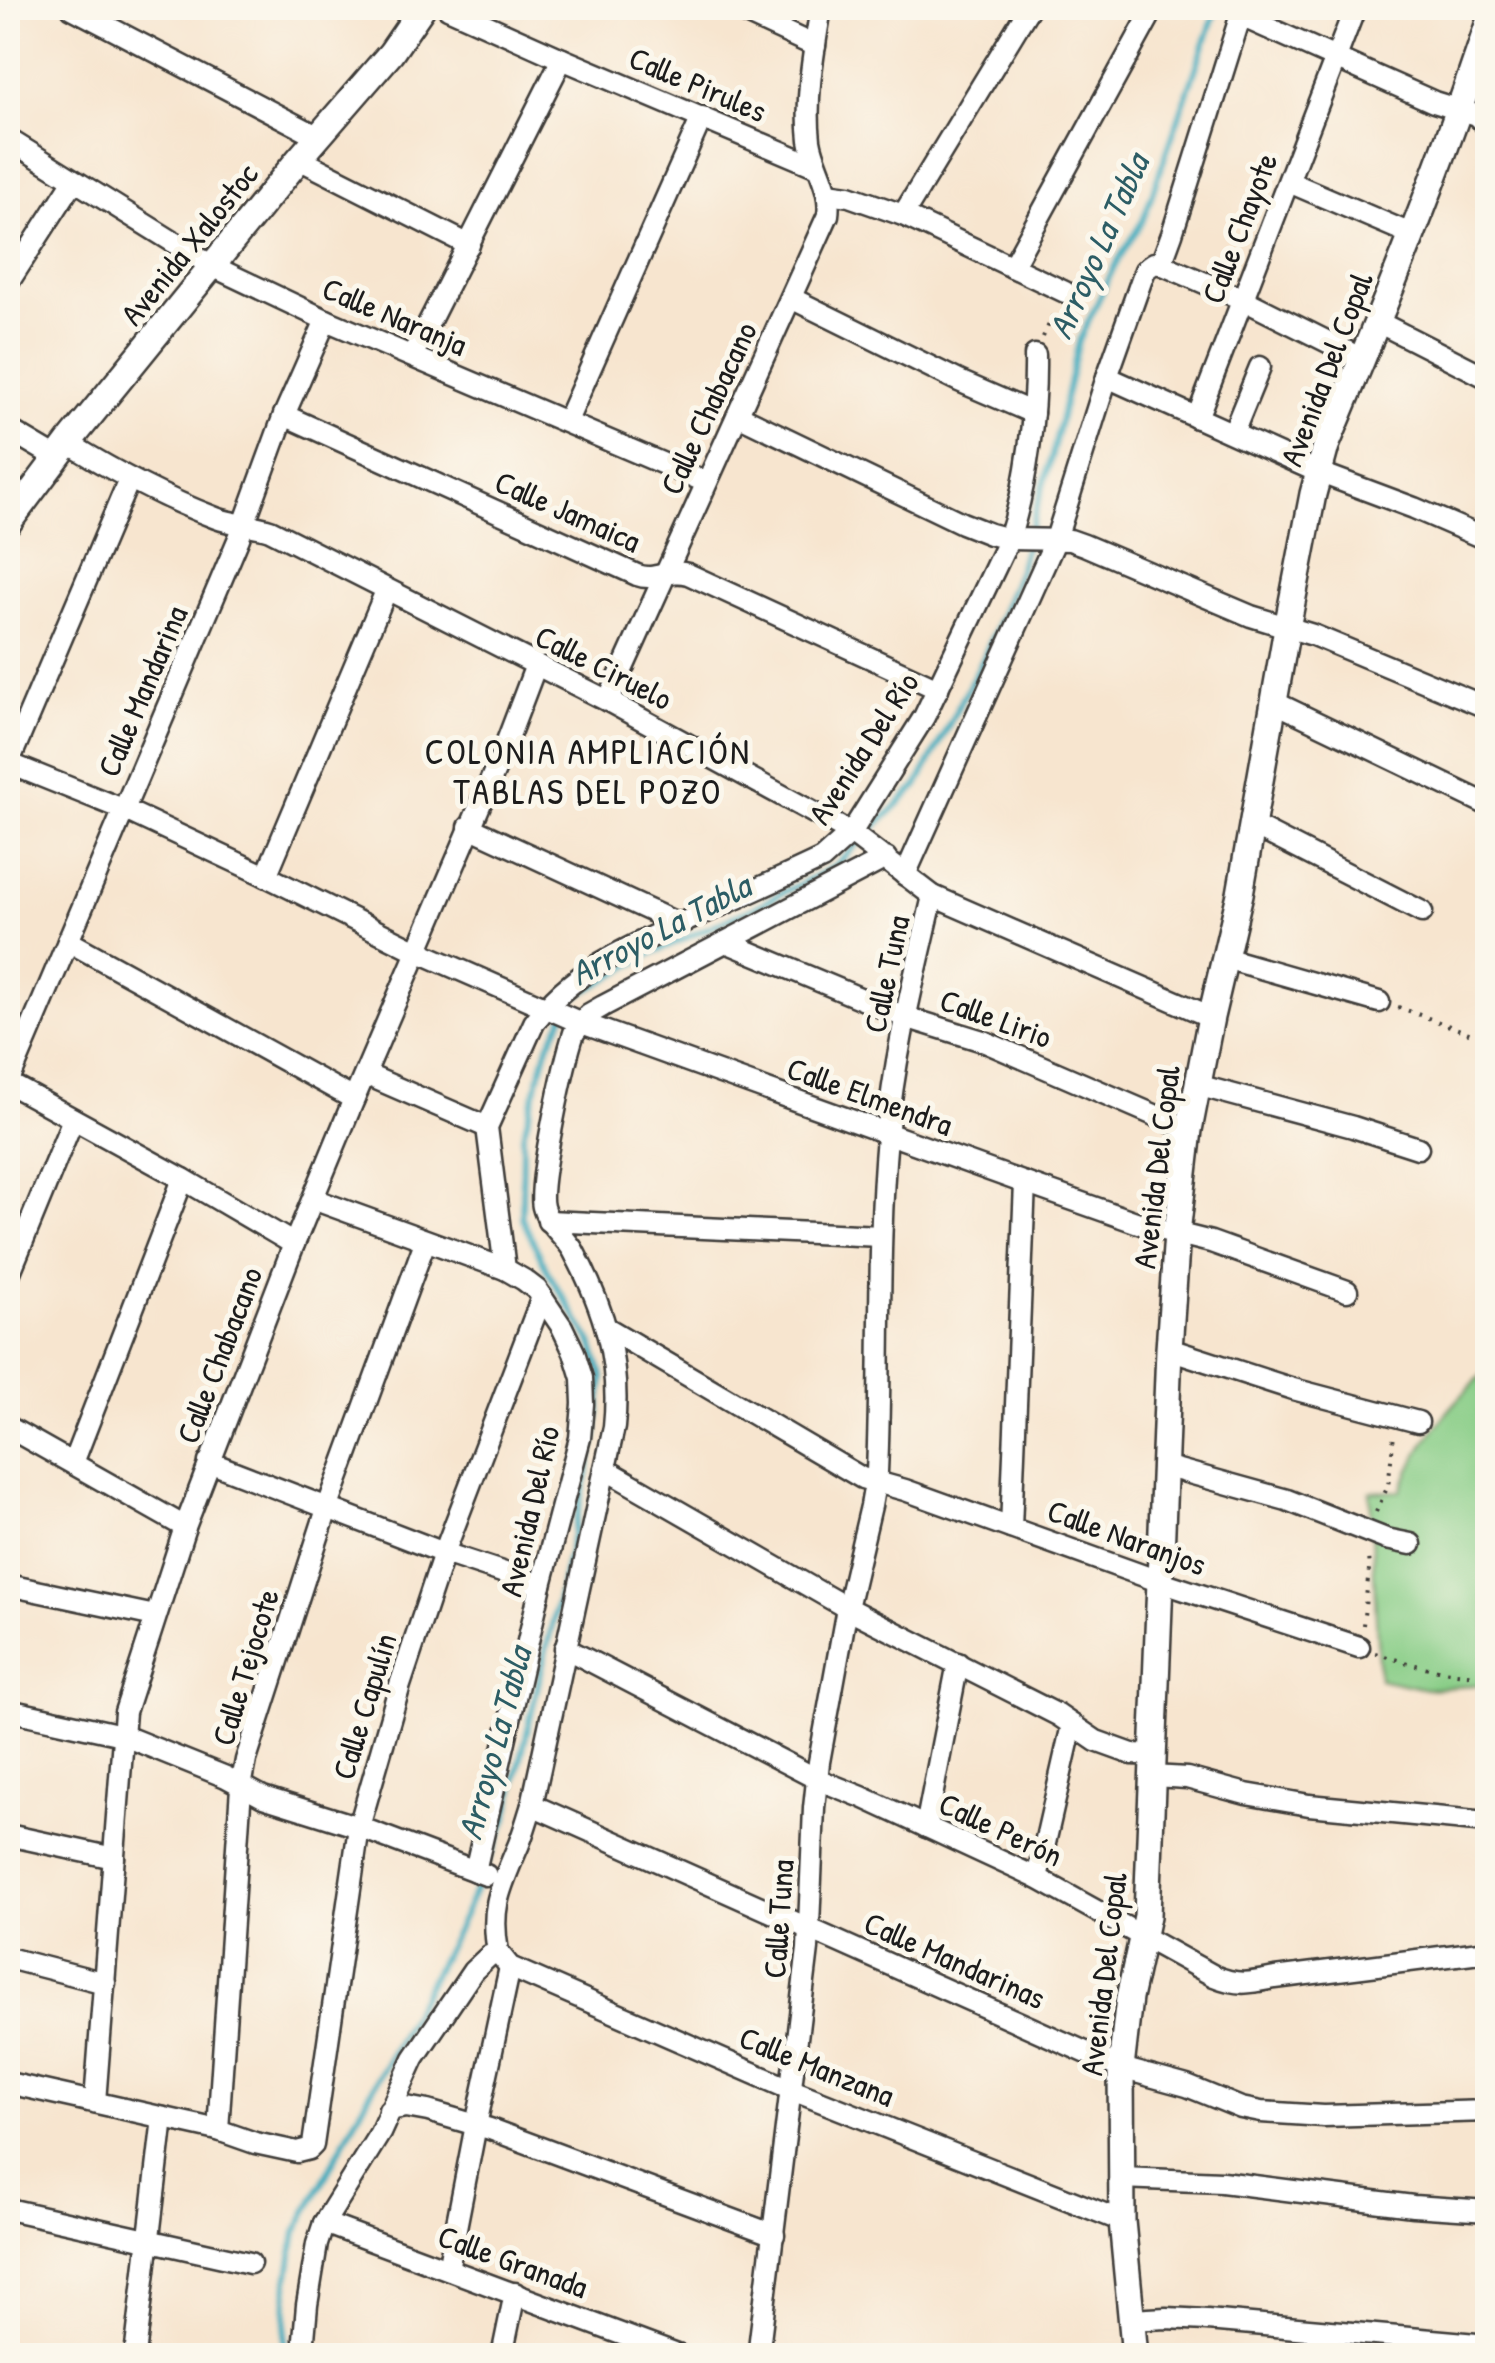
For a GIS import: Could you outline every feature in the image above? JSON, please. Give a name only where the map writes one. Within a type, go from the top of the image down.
[{"type":"street","points":[[72,8],[320,137]]},
{"type":"street","name":"Avenida Xalostoc","points":[[8,522],[299,159],[392,54],[422,8]]},
{"type":"street","name":"Calle Pirules","points":[[448,8],[816,166]]},
{"type":"street","points":[[732,8],[814,46]]},
{"type":"street","points":[[820,8],[808,120],[816,166],[828,193],[904,215],[1064,292]]},
{"type":"street","points":[[904,215],[1030,8]]},
{"type":"street","points":[[1012,266],[1154,8]]},
{"type":"street","name":"Calle Chayote","points":[[1197,418],[1355,8]]},
{"type":"street","points":[[1161,264],[1242,12],[1434,102],[1476,115],[1488,127]]},
{"type":"street","name":"Avenida Del Copal","points":[[1135,2356],[1122,2220],[1121,2068],[1129,1998],[1144,1937],[1149,1891],[1169,1349],[1189,1130],[1318,472],[1413,235],[1488,25]]},
{"type":"street","points":[[412,356],[562,59]]},
{"type":"street","points":[[567,421],[702,117]]},
{"type":"street","name":"Calle Naranja","points":[[8,139],[212,266],[326,320],[706,482]]},
{"type":"street","points":[[299,159],[469,245]]},
{"type":"street","points":[[8,282],[72,182]]},
{"type":"street","points":[[1289,182],[1413,235]]},
{"type":"street","name":"Calle Chabacano","points":[[608,701],[828,214],[828,193]]},
{"type":"street","points":[[905,875],[1050,540],[1145,270],[1154,263],[1161,264],[1362,359]]},
{"type":"street","points":[[791,298],[959,381],[1034,413]]},
{"type":"street","name":"Calle Mandarina","points":[[8,1083],[326,320]]},
{"type":"street","points":[[1378,322],[1488,378]]},
{"type":"street","name":"Avenida Del Río","points":[[580,1022],[726,942],[866,843],[924,717],[1015,539],[1034,413],[1035,355]]},
{"type":"street","points":[[1233,433],[1260,367]]},
{"type":"street","points":[[1107,377],[1318,472],[1488,540]]},
{"type":"street","name":"Calle Jamaica","points":[[284,415],[637,575],[650,578],[677,571],[688,574],[938,689]]},
{"type":"street","points":[[738,415],[962,523],[1015,539],[1084,545],[1251,616],[1312,634],[1488,708]]},
{"type":"street","name":"Calle Ciruelo","points":[[8,429],[220,520],[270,530],[608,701],[866,843],[934,896],[1211,1016]]},
{"type":"street","points":[[8,763],[129,480]]},
{"type":"street","points":[[266,876],[386,591]]},
{"type":"street","name":"Calle Chabacano","points":[[95,2102],[122,1735],[125,1712],[154,1616],[294,1244],[536,665]]},
{"type":"street","points":[[1274,702],[1488,805]]},
{"type":"street","name":"Calle Elmendra","points":[[8,763],[124,810],[416,950],[580,1022],[1147,1226],[1211,1242],[1347,1291]]},
{"type":"street","points":[[1252,824],[1422,912]]},
{"type":"street","points":[[469,827],[679,924]]},
{"type":"street","name":"Avenida Del Río","points":[[487,1127],[534,1023],[558,995],[609,958],[822,859],[866,843]]},
{"type":"street","name":"Calle Tuna","points":[[758,2356],[809,1928],[816,1779],[875,1482],[887,1134],[905,1017],[934,896]]},
{"type":"street","points":[[68,942],[354,1099]]},
{"type":"street","name":"Calle Lirio","points":[[726,942],[905,1017],[983,1041],[1189,1130]]},
{"type":"street","points":[[1224,958],[1379,1002]]},
{"type":"street","points":[[580,1022],[570,1044],[543,1180],[542,1207],[548,1221],[881,1236]]},
{"type":"street","points":[[313,1199],[505,1270],[487,1127],[365,1074]]},
{"type":"street","points":[[8,1083],[294,1244]]},
{"type":"street","points":[[1197,1085],[1418,1148]]},
{"type":"street","points":[[8,1277],[73,1119]]},
{"type":"street","points":[[73,1463],[183,1179]]},
{"type":"street","points":[[1011,1528],[1025,1183]]},
{"type":"street","name":"Avenida Del Río","points":[[488,1876],[517,1850],[532,1805],[617,1402],[607,1328],[572,1248],[548,1221]]},
{"type":"street","name":"Calle Tejocote","points":[[218,2130],[241,1787],[254,1732],[326,1509],[425,1242]]},
{"type":"street","name":"Avenida Del Río","points":[[448,2269],[504,1959],[496,1938],[496,1912],[488,1876],[542,1585],[580,1438],[583,1404],[582,1378],[562,1326],[542,1297],[524,1280],[505,1270]]},
{"type":"street","name":"Calle Capulín","points":[[218,2130],[255,2143],[297,2152],[310,2150],[359,1827],[444,1553],[542,1297]]},
{"type":"street","points":[[607,1328],[875,1482]]},
{"type":"street","points":[[1169,1349],[1292,1389],[1418,1422]]},
{"type":"street","points":[[8,1427],[185,1526]]},
{"type":"street","points":[[209,1462],[444,1553],[542,1585]]},
{"type":"street","points":[[1164,1466],[1286,1500],[1386,1539],[1411,1544]]},
{"type":"street","points":[[605,1469],[847,1608],[1058,1714],[1114,1750],[1187,1778],[1246,1794],[1309,1806],[1476,1821]]},
{"type":"street","name":"Calle Naranjos","points":[[875,1482],[1359,1647]]},
{"type":"street","points":[[8,1586],[154,1616]]},
{"type":"street","name":"Calle Perón","points":[[564,1648],[816,1779],[862,1796],[1037,1878],[1230,1982],[1244,1984],[1488,1950]]},
{"type":"street","points":[[926,1827],[958,1663]]},
{"type":"street","points":[[8,1710],[122,1735],[226,1778],[263,1798],[359,1827],[488,1876]]},
{"type":"street","points":[[1037,1878],[1072,1725]]},
{"type":"street","name":"Calle Mandarinas","points":[[532,1805],[1121,2068],[1187,2086],[1241,2108],[1324,2116],[1488,2111]]},
{"type":"street","points":[[8,1835],[114,1858]]},
{"type":"street","points":[[305,2356],[308,2305],[324,2222],[380,2133],[414,2058],[473,1972],[490,1956],[504,1959]]},
{"type":"street","points":[[8,1958],[104,1983]]},
{"type":"street","name":"Calle Manzana","points":[[504,1959],[792,2090],[1122,2220]]},
{"type":"street","points":[[8,2083],[218,2130]]},
{"type":"street","points":[[389,2110],[406,2107],[476,2124],[774,2235]]},
{"type":"street","points":[[134,2356],[163,2118]]},
{"type":"street","points":[[1121,2178],[1222,2182],[1413,2206],[1488,2211]]},
{"type":"street","points":[[8,2209],[250,2263]]},
{"type":"street","name":"Calle Granada","points":[[324,2222],[667,2353]]},
{"type":"street","points":[[502,2356],[515,2294]]},
{"type":"street","points":[[1131,2320],[1206,2320],[1488,2345]]},
{"type":"path","points":[[1035,355],[1064,292]]},
{"type":"path","points":[[1379,1002],[1406,1008],[1488,1040]]},
{"type":"path","points":[[1396,1417],[1388,1486],[1367,1532],[1369,1570],[1359,1647],[1411,1665],[1488,1675]]},
{"type":"green space","points":[[1487,1370],[1487,1685],[1426,1689],[1379,1679],[1370,1492],[1401,1491],[1437,1425]]},
{"type":"waterway","name":"Arroyo La Tabla","points":[[486,1866],[507,1818],[595,1440],[603,1378],[592,1343],[548,1272],[522,1218],[523,1135],[547,1049],[573,998],[657,951],[835,866],[917,786],[983,659],[1019,570],[1079,341],[1115,265],[1143,220],[1217,8]]},
{"type":"waterway","name":"Arroyo La Tabla","points":[[284,2356],[288,2281],[296,2232],[457,1930],[481,1877]]},
{"type":"district","name":"COLONIA AMPLIACIÓN TABLAS DEL POZO","points":[[588,771]]}]
